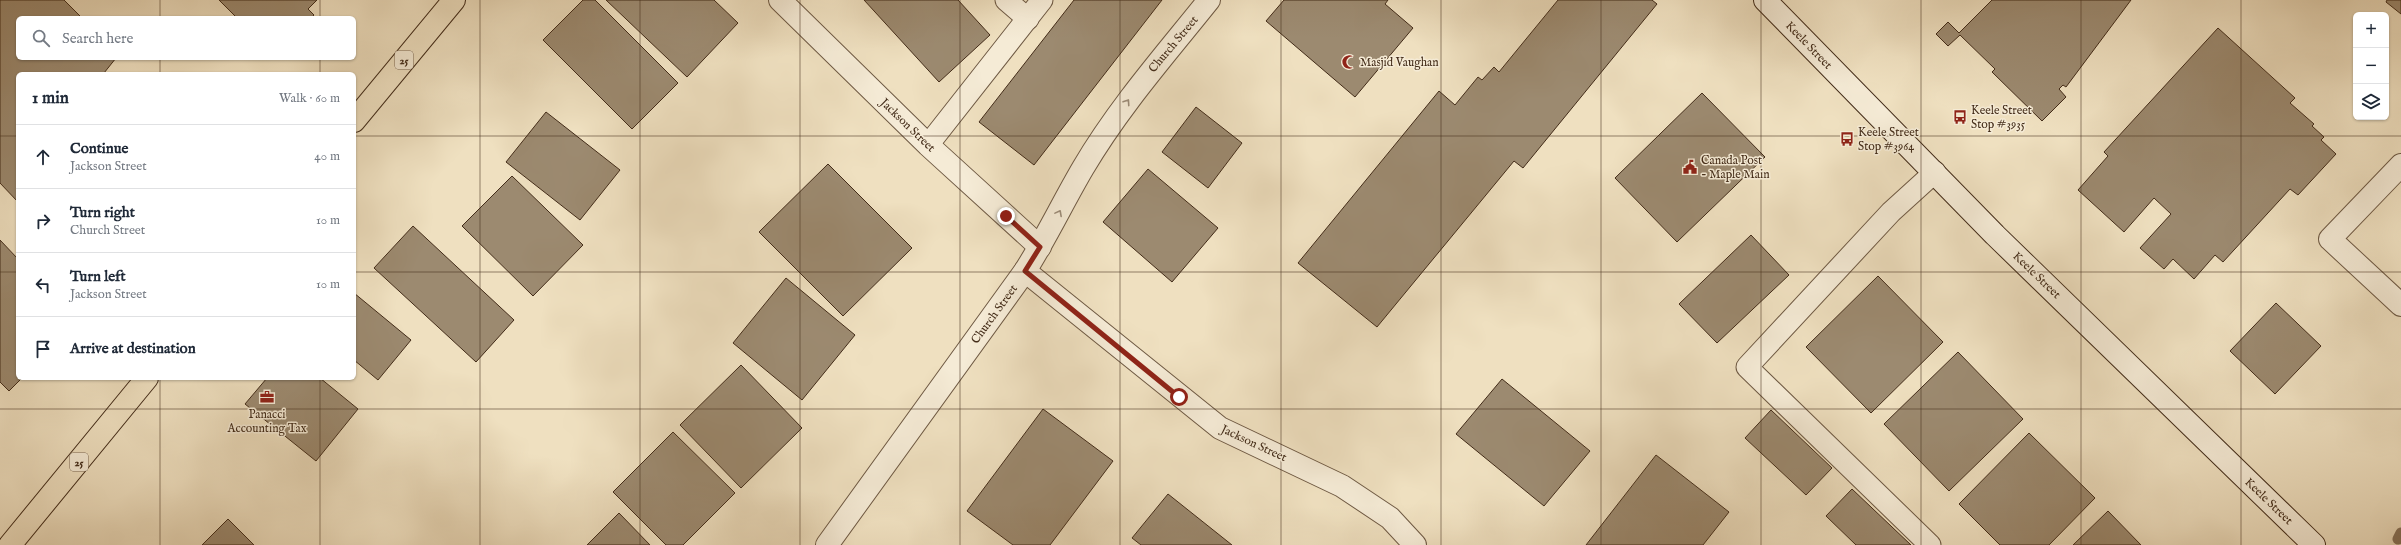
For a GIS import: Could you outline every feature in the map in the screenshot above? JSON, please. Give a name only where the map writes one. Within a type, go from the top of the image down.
[{"type":"main road","name":"25","points":[[356,119],[454,0]]},
{"type":"main road","name":"25","points":[[10,545],[145,380]]},
{"type":"street","name":"Jackson Street","points":[[780,0],[928,145],[1040,247]]},
{"type":"street","name":"Church Street","points":[[828,545],[1025,271],[1040,247],[1083,168],[1137,87],[1209,0]]},
{"type":"street","name":"Keele Street","points":[[1765,0],[1995,235],[2314,545]]},
{"type":"street","points":[[2401,165],[2330,239],[2401,305]]},
{"type":"street","name":"Jackson Street","points":[[1025,271],[1220,428],[1342,486],[1390,518],[1415,545]]},
{"type":"lane","points":[[1006,0],[1028,19]]},
{"type":"lane","points":[[928,145],[1042,0]]},
{"type":"lane","points":[[1930,545],[1747,367],[1891,212],[1935,172]]},
{"type":"building","points":[[0,0],[64,0],[80,16],[16,16],[16,60],[114,60],[105,72],[16,72],[16,200],[0,183]]},
{"type":"building","points":[[219,0],[317,0],[308,9],[314,15],[313,16],[235,16]]},
{"type":"building","points":[[583,0],[595,0],[678,83],[632,129],[543,40]]},
{"type":"building","points":[[606,0],[714,0],[738,23],[687,77]]},
{"type":"building","points":[[864,0],[958,0],[990,35],[939,82]]},
{"type":"building","points":[[1074,0],[1162,0],[1034,165],[979,122]]},
{"type":"building","name":"Masjid Vaughan","points":[[1284,0],[1388,0],[1385,4],[1413,28],[1355,97],[1266,21]]},
{"type":"building","points":[[1558,0],[1652,0],[1657,4],[1523,168],[1514,161],[1377,327],[1298,263],[1439,91],[1455,105],[1478,77],[1482,80],[1494,67],[1499,72]]},
{"type":"building","points":[[1992,0],[2131,0],[2066,87],[2063,85],[2059,89],[2066,97],[2042,121],[1992,72],[1995,69],[1960,35],[1948,46],[1936,34],[1948,22],[1959,33]]},
{"type":"building","points":[[2387,0],[2401,0],[2401,14],[2386,2]]},
{"type":"building","points":[[2218,28],[2295,98],[2290,103],[2314,124],[2312,126],[2324,137],[2321,140],[2336,154],[2298,195],[2290,189],[2223,262],[2215,255],[2194,279],[2173,259],[2164,269],[2140,248],[2171,214],[2154,198],[2124,232],[2078,190],[2108,156],[2104,152]]},
{"type":"building","name":"Canada Post - Maple Main","points":[[1702,93],[1765,157],[1677,242],[1615,178]]},
{"type":"building","points":[[1196,107],[1242,143],[1208,188],[1162,152]]},
{"type":"building","points":[[546,112],[620,170],[580,220],[506,162]]},
{"type":"building","points":[[828,164],[912,248],[843,316],[759,232]]},
{"type":"building","points":[[1148,169],[1218,228],[1172,282],[1103,222]]},
{"type":"building","points":[[512,176],[583,245],[533,296],[462,226]]},
{"type":"building","points":[[413,226],[514,320],[476,362],[374,268]]},
{"type":"building","points":[[1751,235],[1789,275],[1717,343],[1679,304]]},
{"type":"building","points":[[0,240],[16,257],[16,380],[20,380],[9,391],[0,382]]},
{"type":"building","points":[[1878,276],[1943,342],[1871,413],[1806,347]]},
{"type":"building","points":[[786,278],[855,335],[802,400],[733,343]]},
{"type":"building","points":[[356,295],[411,340],[378,380],[356,362]]},
{"type":"building","points":[[2276,303],[2321,346],[2275,394],[2230,351]]},
{"type":"building","points":[[1958,352],[2023,419],[1949,491],[1884,424]]},
{"type":"building","points":[[741,365],[802,428],[741,488],[680,425]]},
{"type":"building","points":[[1502,379],[1590,451],[1544,506],[1456,434]]},
{"type":"building","points":[[265,380],[322,380],[358,409],[316,461],[245,404]]},
{"type":"building","points":[[1043,409],[1113,461],[1050,545],[1013,545],[967,511]]},
{"type":"building","points":[[1771,410],[1832,468],[1806,495],[1745,438]]},
{"type":"building","points":[[673,432],[735,493],[683,545],[666,545],[613,492]]},
{"type":"building","points":[[2029,433],[2095,498],[2049,545],[2000,545],[1959,504]]},
{"type":"building","points":[[1656,455],[1729,512],[1703,545],[1586,545]]},
{"type":"building","points":[[1852,489],[1911,545],[1856,545],[1826,516]]},
{"type":"building","points":[[1168,494],[1232,545],[1141,545],[1132,538]]},
{"type":"building","points":[[2108,511],[2141,545],[2073,545]]},
{"type":"building","points":[[619,513],[650,545],[587,545]]},
{"type":"building","points":[[228,519],[254,545],[202,545]]},
{"type":"waterway","points":[[2398,539],[2401,533]]},
{"type":"place","name":"Masjid Vaughan","points":[[1349,62]]},
{"type":"place","name":"Keele Street Stop #3935","points":[[1960,117]]},
{"type":"place","name":"Keele Street Stop #3964","points":[[1847,139]]},
{"type":"place","name":"Canada Post - Maple Main","points":[[1690,167]]},
{"type":"place","name":"Panacci Accounting Tax","points":[[267,397]]},
{"type":"route","points":[[1006,216],[1040,247],[1025,271],[1179,397]]}]
